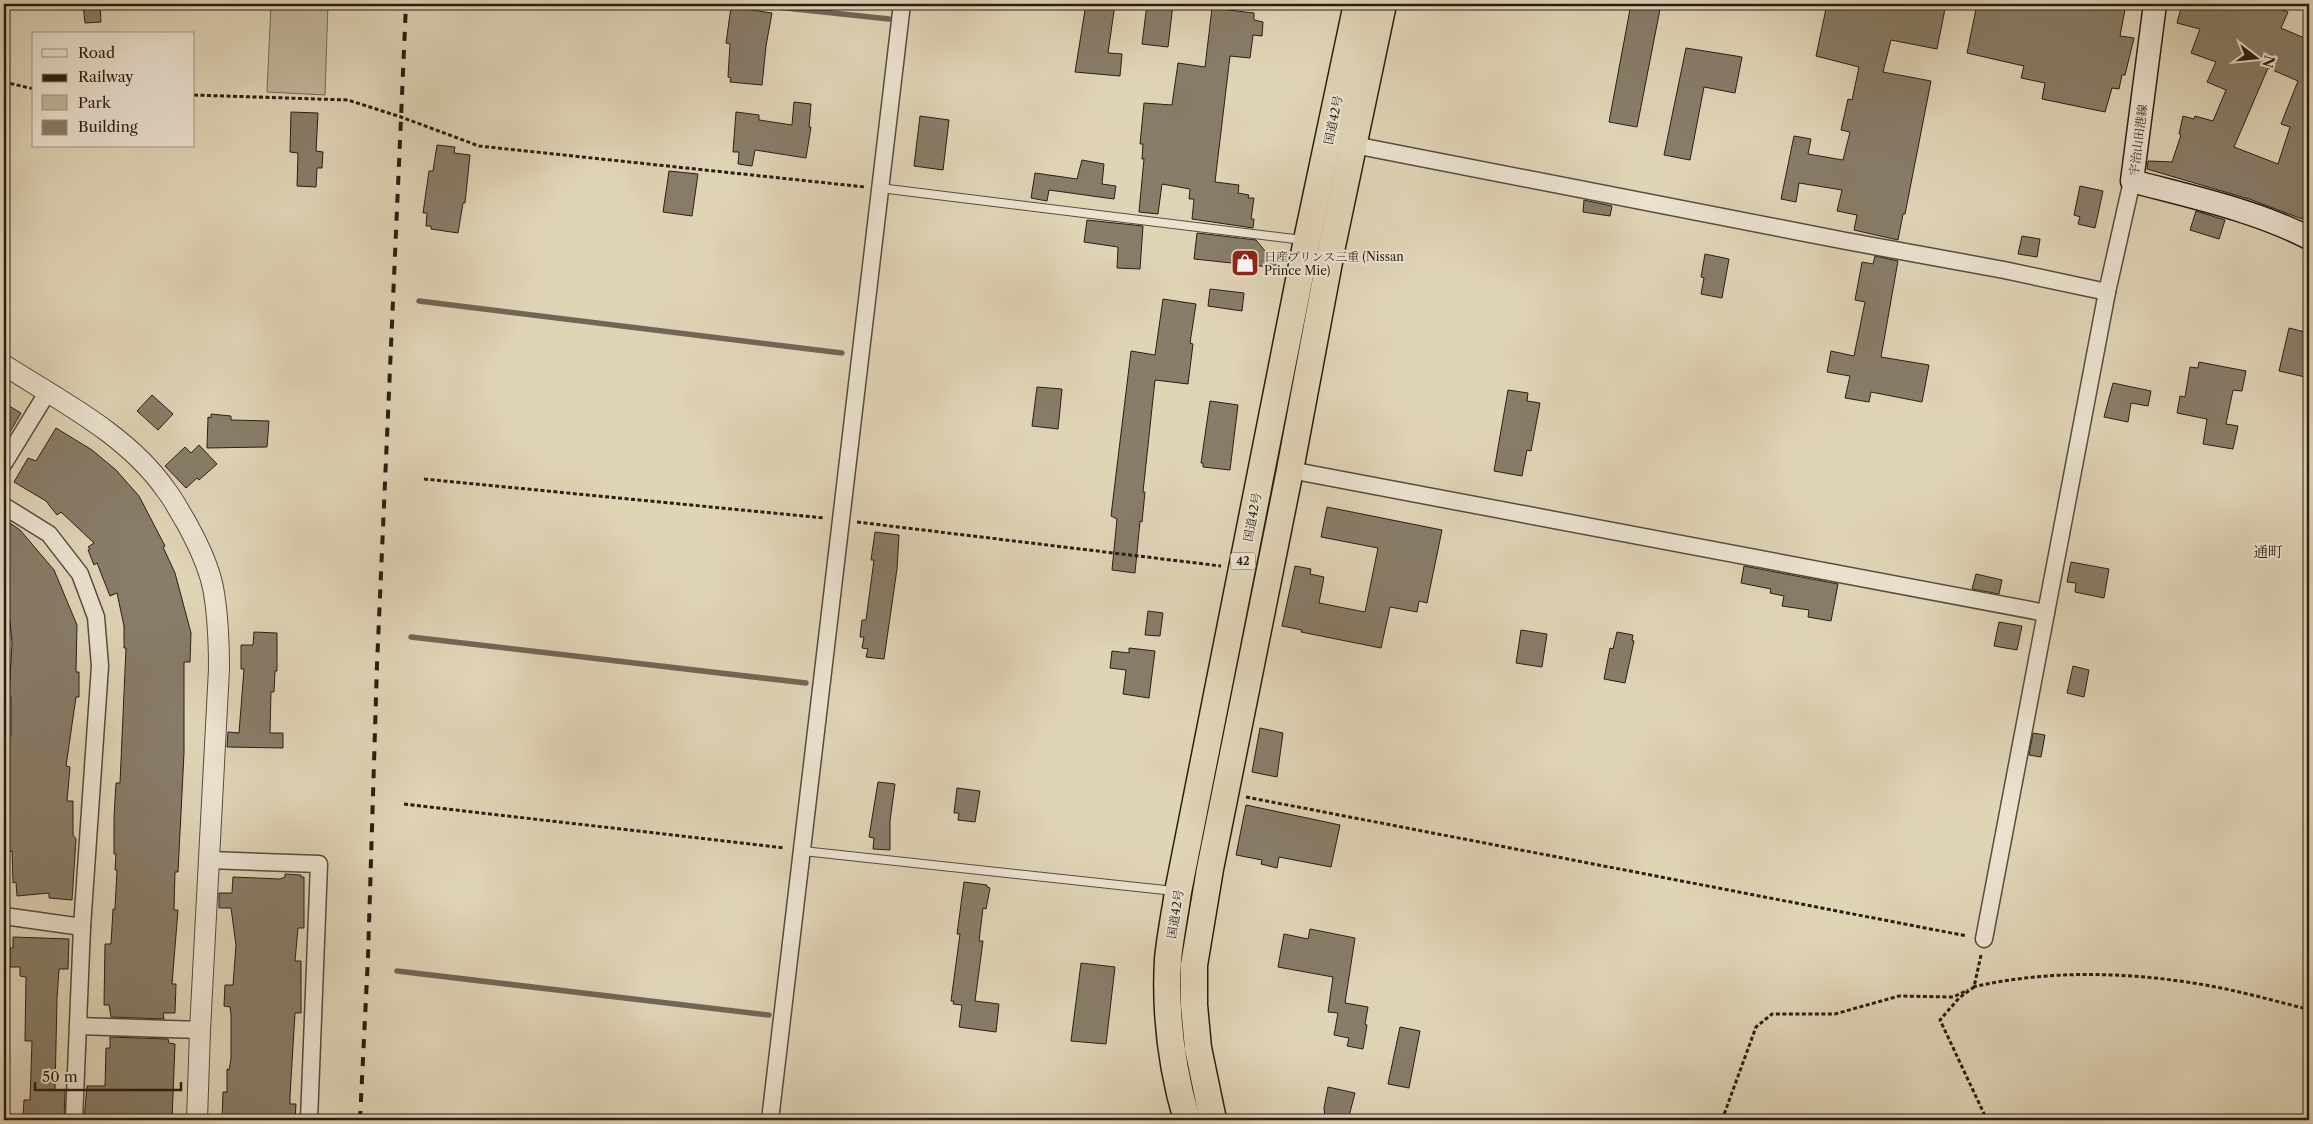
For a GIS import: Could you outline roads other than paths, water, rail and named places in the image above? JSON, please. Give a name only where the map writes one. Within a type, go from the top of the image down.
[{"type":"highway","name":"国道42号","points":[[1212,1120],[1198,1048],[1194,1005],[1194,965],[1210,869],[1290,470],[1320,243],[1357,4]]},
{"type":"highway","name":"国道42号","points":[[1187,1120],[1179,1095],[1173,1060],[1167,992],[1168,959],[1178,892],[1298,298],[1320,243],[1354,145],[1383,4]]},
{"type":"main road","name":"宇治山田港線","points":[[2156,4],[2132,181],[2220,204],[2285,226],[2309,238]]},
{"type":"street","points":[[770,1120],[902,4]]},
{"type":"street","points":[[1354,145],[1838,240],[2004,270],[2107,292]]},
{"type":"street","points":[[1984,939],[2107,292],[2132,181]]},
{"type":"street","points":[[4,366],[100,427],[148,467],[166,489],[196,540],[206,563],[214,591],[218,627],[219,669],[197,1120]]},
{"type":"street","points":[[4,463],[47,393]]},
{"type":"street","points":[[1290,470],[2046,613]]},
{"type":"street","points":[[4,506],[49,534],[80,574],[96,617],[100,666],[82,927],[74,1120]]},
{"type":"street","points":[[209,860],[319,864],[309,1120]]},
{"type":"street","points":[[4,916],[82,927]]},
{"type":"street","points":[[78,1026],[200,1030]]},
{"type":"lane","points":[[880,188],[1320,243]]},
{"type":"lane","points":[[803,850],[1178,892]]},
{"type":"waterway","points":[[748,4],[889,19]]},
{"type":"waterway","points":[[419,301],[842,353]]},
{"type":"waterway","points":[[411,637],[806,683]]},
{"type":"waterway","points":[[397,971],[769,1015]]},
{"type":"railway","points":[[360,1120],[368,957],[377,665],[406,4]]},
{"type":"place","name":"日産プリンス三重 (Nissan Prince Mie)","points":[[1245,263]]},
{"type":"district","name":"通町","points":[[2268,551]]}]
